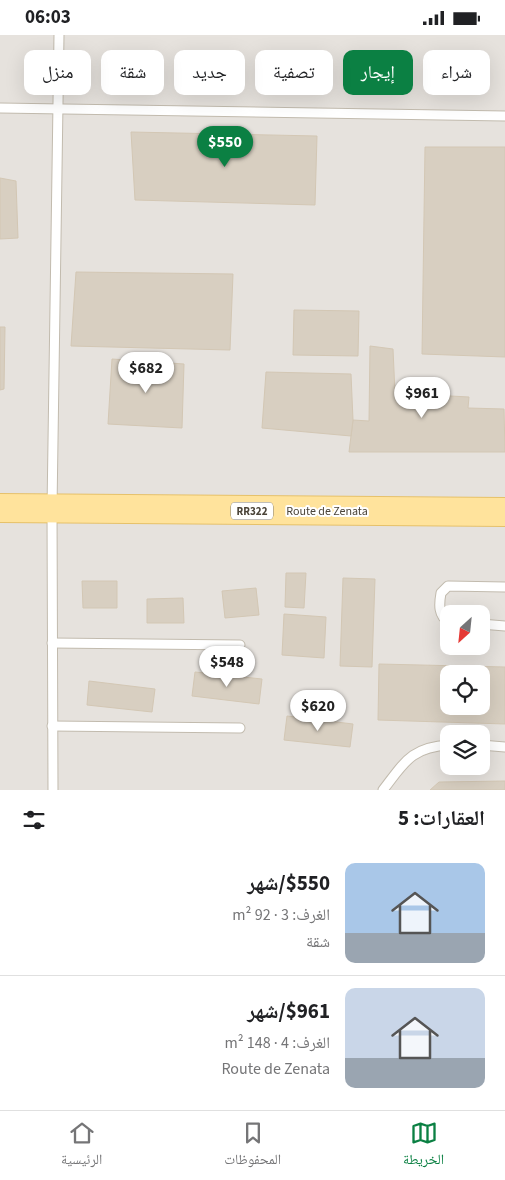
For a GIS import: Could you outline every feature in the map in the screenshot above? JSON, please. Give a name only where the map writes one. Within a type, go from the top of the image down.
[{"type":"main road","name":"Route de Zenata","points":[[0,509],[505,512]]},
{"type":"lane","points":[[52,790],[52,509],[59,35]]},
{"type":"lane","points":[[0,108],[505,116]]},
{"type":"lane","points":[[440,605],[441,593],[448,586],[505,587]]},
{"type":"lane","points":[[490,625],[505,625]]},
{"type":"lane","points":[[52,643],[240,645]]},
{"type":"lane","points":[[52,726],[240,728]]},
{"type":"lane","points":[[383,790],[408,759],[420,750],[440,746]]},
{"type":"lane","points":[[490,746],[505,747]]},
{"type":"shaded area","points":[[0,35],[505,35],[505,790],[0,790]]},
{"type":"building","points":[[131,132],[317,136],[315,205],[135,200]]},
{"type":"building","points":[[425,147],[505,147],[505,357],[422,354]]},
{"type":"building","points":[[0,178],[16,181],[18,238],[0,239]]},
{"type":"building","points":[[76,272],[233,274],[230,350],[71,346]]},
{"type":"building","points":[[294,310],[359,311],[358,356],[293,355]]},
{"type":"building","points":[[0,327],[5,327],[4,389],[0,390]]},
{"type":"building","points":[[370,346],[393,349],[395,393],[469,397],[468,408],[504,409],[505,452],[349,452],[353,420],[369,421]]},
{"type":"building","points":[[112,359],[184,364],[182,428],[108,424]]},
{"type":"building","points":[[266,372],[351,374],[353,420],[351,436],[262,428]]},
{"type":"building","points":[[286,573],[306,573],[304,608],[285,607]]},
{"type":"building","points":[[343,578],[375,579],[372,667],[340,666]]},
{"type":"building","points":[[82,581],[117,581],[117,608],[83,608]]},
{"type":"building","points":[[256,588],[259,615],[225,618],[222,591]]},
{"type":"building","points":[[183,598],[184,623],[147,623],[147,599]]},
{"type":"building","points":[[284,614],[326,617],[324,658],[282,655]]},
{"type":"building","points":[[379,664],[440,665],[440,715],[490,715],[490,667],[505,667],[505,724],[378,720]]},
{"type":"building","points":[[195,672],[262,679],[259,704],[192,696]]},
{"type":"building","points":[[89,681],[155,689],[152,712],[87,705]]},
{"type":"building","points":[[287,716],[353,724],[350,747],[284,740]]},
{"type":"building","points":[[505,781],[505,790],[430,790],[439,782]]}]
